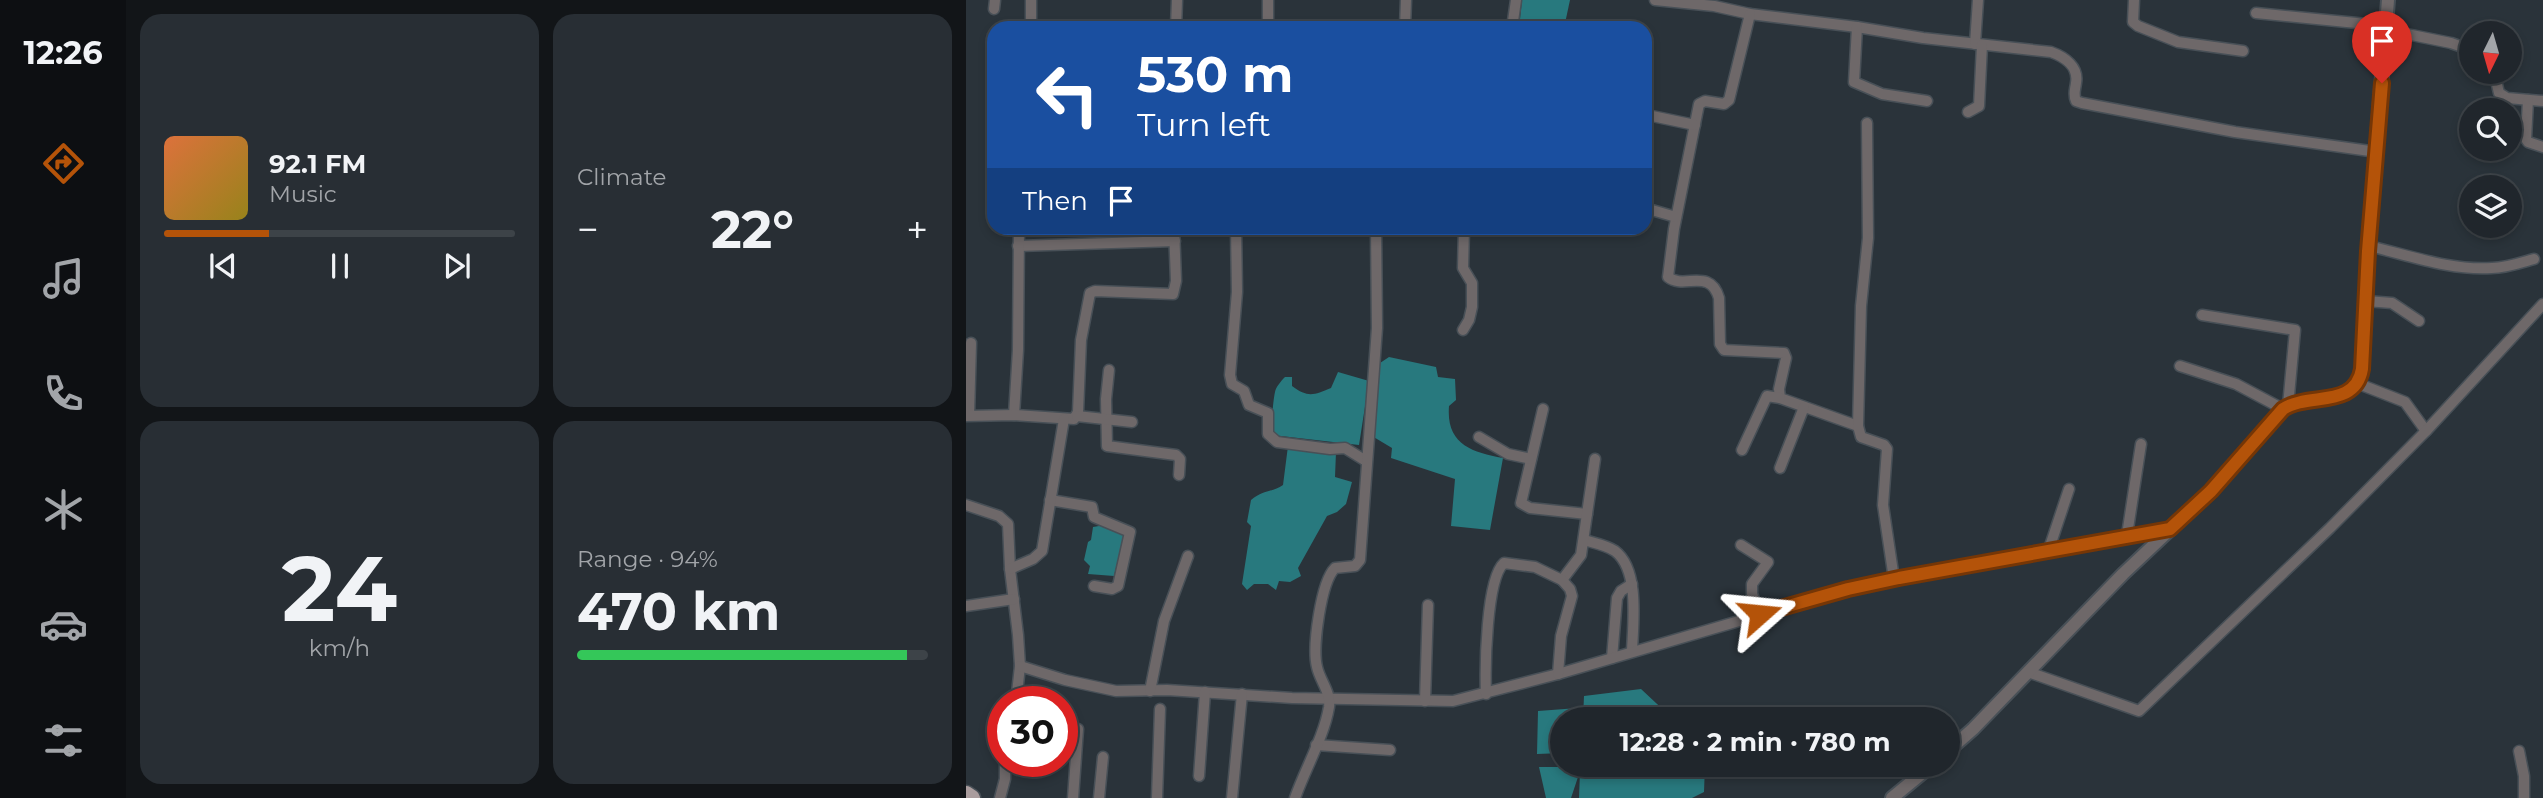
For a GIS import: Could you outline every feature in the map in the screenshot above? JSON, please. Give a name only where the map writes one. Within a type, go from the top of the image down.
[{"type":"main road","points":[[966,794],[972,798]]},
{"type":"street","points":[[1031,0],[1031,21]]},
{"type":"street","points":[[1176,21],[1177,0]]},
{"type":"street","points":[[1268,0],[1268,21]]},
{"type":"street","points":[[1405,21],[1406,0]]},
{"type":"street","points":[[1513,21],[1516,0]]},
{"type":"street","points":[[1655,0],[1688,1],[1750,14],[1978,45],[2045,51],[2058,55],[2075,70],[2077,79],[2074,95],[2076,101],[2082,103],[2235,132],[2377,152]]},
{"type":"street","points":[[1968,112],[1978,108],[1980,104],[1978,0]]},
{"type":"street","points":[[2134,0],[2133,22],[2138,26],[2178,42],[2243,51]]},
{"type":"street","points":[[2180,366],[2236,384],[2285,407],[2349,392],[2359,384],[2388,0]]},
{"type":"street","points":[[2256,13],[2387,28],[2459,46]]},
{"type":"street","points":[[1750,14],[1729,100],[1724,104],[1701,102],[1676,217],[1669,278],[1673,281],[1704,281],[1717,291],[1720,344],[1724,350],[1784,353],[1786,358],[1779,389],[1780,398]]},
{"type":"street","points":[[1857,27],[1854,82],[1882,94],[1927,101]]},
{"type":"street","points":[[2497,84],[2499,93],[2507,98],[2543,101]]},
{"type":"street","points":[[2528,100],[2526,139],[2543,147]]},
{"type":"street","points":[[1652,117],[1695,125]]},
{"type":"street","points":[[1867,123],[1868,238],[1861,306],[1857,426],[1861,437],[1884,445],[1887,449],[1883,505],[1894,579]]},
{"type":"street","points":[[1652,210],[1676,217]]},
{"type":"street","points":[[1014,415],[1018,350],[1018,235]]},
{"type":"street","points":[[1077,416],[1081,340],[1090,293],[1096,290],[1173,294],[1176,289],[1175,235]]},
{"type":"street","points":[[1237,235],[1237,292],[1230,375],[1232,384],[1244,391],[1250,405],[1268,413],[1268,431],[1272,439],[1282,443],[1330,449],[1345,448],[1366,461]]},
{"type":"street","points":[[1295,798],[1323,729],[1329,699],[1317,670],[1315,646],[1330,574],[1335,568],[1355,566],[1360,560],[1377,338],[1376,235]]},
{"type":"street","points":[[1463,330],[1472,307],[1472,286],[1462,264],[1464,235]]},
{"type":"street","points":[[1018,246],[1175,241]]},
{"type":"street","points":[[2369,246],[2484,269],[2505,267],[2534,259]]},
{"type":"street","points":[[2366,301],[2392,303],[2419,321]]},
{"type":"street","points":[[2028,672],[2140,711],[2426,431],[2543,304]]},
{"type":"street","points":[[1960,739],[2165,533],[2211,491],[2285,407],[2295,330],[2202,316]]},
{"type":"street","points":[[971,343],[967,416],[1014,415],[1064,419],[1074,419],[1077,416],[1132,422]]},
{"type":"street","points":[[1109,370],[1107,446],[1176,455],[1180,459],[1179,475]]},
{"type":"street","points":[[2359,384],[2405,402],[2426,431]]},
{"type":"street","points":[[1742,450],[1766,396],[1770,394],[1857,426]]},
{"type":"street","points":[[1780,468],[1804,407]]},
{"type":"street","points":[[1543,409],[1521,499],[1522,505],[1587,514]]},
{"type":"street","points":[[1011,568],[1033,559],[1042,551],[1064,419]]},
{"type":"street","points":[[1479,436],[1508,454],[1531,459]]},
{"type":"street","points":[[2127,535],[2141,444]]},
{"type":"street","points":[[1562,580],[1578,560],[1584,540],[1595,459]]},
{"type":"street","points":[[2049,549],[2069,489]]},
{"type":"street","points":[[1050,499],[1092,507],[1094,517],[1130,531],[1118,586],[1112,589],[1094,586]]},
{"type":"street","points":[[966,505],[999,516],[1006,522],[1020,666],[1018,686]]},
{"type":"street","points":[[1020,666],[1116,691],[1453,701],[1558,674],[1848,589],[2127,535],[2165,533]]},
{"type":"street","points":[[1584,540],[1618,553],[1626,566],[1634,598],[1632,651]]},
{"type":"street","points":[[1741,545],[1768,562],[1752,584],[1752,594],[1760,614]]},
{"type":"street","points":[[1150,691],[1166,612],[1188,556]]},
{"type":"street","points":[[1486,694],[1485,662],[1491,600],[1500,566],[1507,563],[1535,567],[1562,580],[1572,596],[1561,636],[1558,674]]},
{"type":"street","points":[[1612,658],[1617,598],[1621,591],[1632,584]]},
{"type":"street","points":[[966,606],[1014,599]]},
{"type":"street","points":[[1425,701],[1428,605]]},
{"type":"street","points":[[1199,776],[1205,692]]},
{"type":"street","points":[[1231,798],[1242,694]]},
{"type":"street","points":[[1157,798],[1160,709]]},
{"type":"street","points":[[1073,798],[1079,729]]},
{"type":"street","points":[[1316,745],[1390,750]]},
{"type":"street","points":[[2519,751],[2524,776],[2524,798]]},
{"type":"street","points":[[1099,798],[1103,757]]},
{"type":"street","points":[[1000,798],[1005,777]]},
{"type":"street","points":[[1892,798],[1918,777]]},
{"type":"water","points":[[1522,0],[1570,0],[1566,21],[1520,19]]},
{"type":"water","points":[[1389,357],[1436,367],[1438,377],[1455,379],[1456,400],[1449,406],[1449,419],[1456,438],[1471,449],[1503,458],[1490,530],[1451,526],[1455,479],[1391,458],[1392,448],[1372,436],[1380,363]]},
{"type":"water","points":[[1338,372],[1369,381],[1359,445],[1272,435],[1275,392],[1285,377],[1292,377],[1292,386],[1311,394],[1331,388]]},
{"type":"water","points":[[1288,446],[1336,452],[1335,477],[1352,482],[1346,504],[1327,516],[1298,568],[1301,576],[1290,582],[1279,581],[1276,590],[1268,584],[1254,584],[1247,590],[1242,584],[1251,526],[1247,522],[1251,500],[1283,485]]},
{"type":"water","points":[[1117,526],[1124,535],[1114,576],[1088,574],[1090,566],[1084,560],[1093,527]]},
{"type":"water","points":[[1641,689],[1660,707],[1584,707],[1584,696]]},
{"type":"water","points":[[1550,710],[1550,754],[1537,754],[1538,711]]},
{"type":"water","points":[[1539,767],[1550,767],[1550,777],[1578,777],[1571,798],[1546,798]]},
{"type":"water","points":[[1580,777],[1705,777],[1704,792],[1692,798],[1579,798]]},
{"type":"route","points":[[1760,614],[1848,589],[1945,568],[2170,529],[2211,491],[2258,441],[2283,409],[2296,403],[2349,392],[2359,384],[2382,83]]}]
